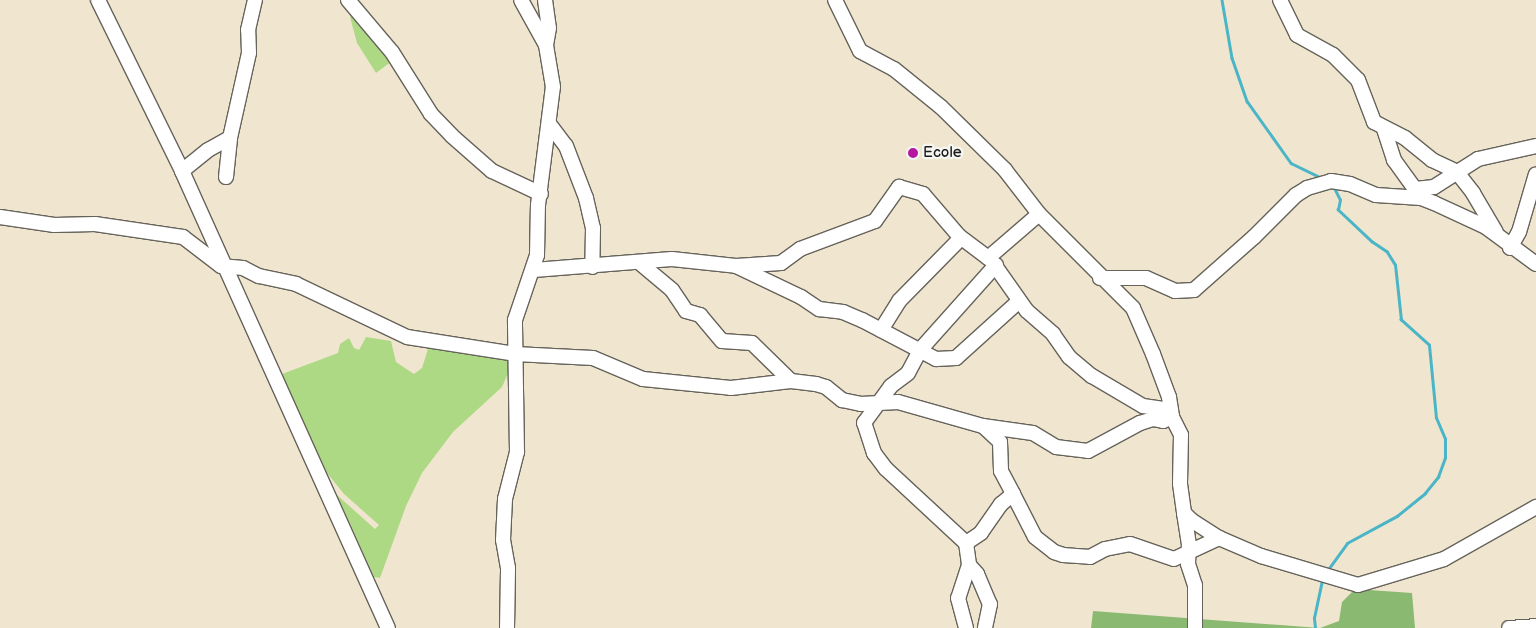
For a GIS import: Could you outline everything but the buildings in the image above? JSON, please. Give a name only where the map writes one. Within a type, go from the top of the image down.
[{"type":"street","points":[[98,0],[182,171],[388,628]]},
{"type":"street","points":[[226,178],[230,138],[242,95],[250,53],[248,30],[255,0]]},
{"type":"street","points":[[348,0],[392,52],[431,114],[452,136],[492,171],[541,194]]},
{"type":"street","points":[[521,0],[546,44]]},
{"type":"street","points":[[506,628],[508,568],[503,540],[505,499],[518,452],[516,320],[534,270],[553,87],[546,44],[548,28],[545,0]]},
{"type":"street","points":[[835,0],[860,51],[894,69],[941,107],[1005,170],[1039,214],[1137,315],[1169,397],[1171,414],[1182,438],[1180,484],[1189,544],[1187,555],[1195,585],[1194,628]]},
{"type":"street","points":[[1280,0],[1297,35],[1326,50],[1358,80],[1372,118],[1384,129],[1405,138],[1430,158],[1456,171],[1482,205],[1497,235]]},
{"type":"street","points":[[550,125],[566,146],[586,198],[593,228],[592,267]]},
{"type":"street","points":[[1384,129],[1394,160],[1418,194],[1497,235],[1510,248],[1536,264]]},
{"type":"street","points":[[182,171],[208,150],[230,138]]},
{"type":"street","points":[[1100,278],[1146,278],[1175,291],[1194,290],[1254,237],[1285,204],[1307,188],[1319,184],[1341,182],[1376,195],[1418,194],[1430,189],[1478,159],[1536,146]]},
{"type":"street","points":[[1510,248],[1519,232],[1536,174]]},
{"type":"street","points":[[534,270],[640,264],[672,258],[736,266],[781,263],[800,249],[862,227],[879,218],[892,191],[899,187],[923,194],[961,238],[992,261],[1019,302],[1053,334],[1068,357],[1092,376],[1143,406],[1171,414]]},
{"type":"street","points":[[966,628],[958,598],[969,565],[966,543],[886,469],[874,453],[864,423],[891,386],[908,373],[920,350],[992,261],[1039,214]]},
{"type":"street","points":[[0,216],[54,225],[95,224],[177,235],[225,266],[242,268],[259,276],[296,284],[406,337],[516,354],[593,358],[643,379],[731,388],[791,381],[826,387],[842,400],[898,402],[929,408],[983,426],[1033,433],[1056,447],[1088,451],[1140,423],[1153,419],[1163,421],[1171,414]]},
{"type":"street","points":[[881,330],[899,301],[961,238]]},
{"type":"street","points":[[640,264],[672,290],[686,311],[700,315],[722,341],[752,343],[791,381]]},
{"type":"street","points":[[736,266],[801,296],[819,309],[844,312],[936,359],[956,358],[1019,302]]},
{"type":"street","points":[[983,426],[1000,442],[1001,471],[1035,537],[1054,552],[1082,558],[1130,544],[1166,558],[1187,555],[1219,538]]},
{"type":"street","points":[[966,543],[981,533],[1013,494]]},
{"type":"street","points":[[1184,513],[1219,538],[1276,562],[1352,584],[1366,584],[1452,556],[1536,507]]},
{"type":"street","points":[[969,565],[977,574],[990,604],[985,628]]},
{"type":"street","points":[[1509,628],[1536,626]]},
{"type":"green space","points":[[357,12],[396,58],[376,73],[357,43],[350,17]]},
{"type":"green space","points":[[366,337],[391,341],[396,362],[414,374],[422,368],[428,349],[441,342],[516,355],[502,387],[453,432],[422,473],[406,506],[380,578],[374,577],[337,495],[375,529],[379,525],[344,494],[327,473],[282,374],[338,353],[340,344],[349,338],[354,348],[359,350]]},
{"type":"green space","points":[[1355,589],[1412,593],[1415,628],[1320,628],[1339,621],[1342,602]]},
{"type":"green space","points":[[1093,611],[1320,628],[1091,628]]},
{"type":"waterway","points":[[1222,0],[1232,58],[1247,101],[1291,163],[1324,179]]},
{"type":"waterway","points":[[1327,571],[1347,543],[1397,516],[1425,493],[1438,477],[1445,458],[1445,439],[1436,418],[1429,345],[1401,320],[1395,265],[1387,252],[1372,242],[1338,210],[1340,200],[1334,188]]},
{"type":"waterway","points":[[1315,628],[1314,618],[1322,580]]},
{"type":"place","name":"Ecole","points":[[913,153]]}]
